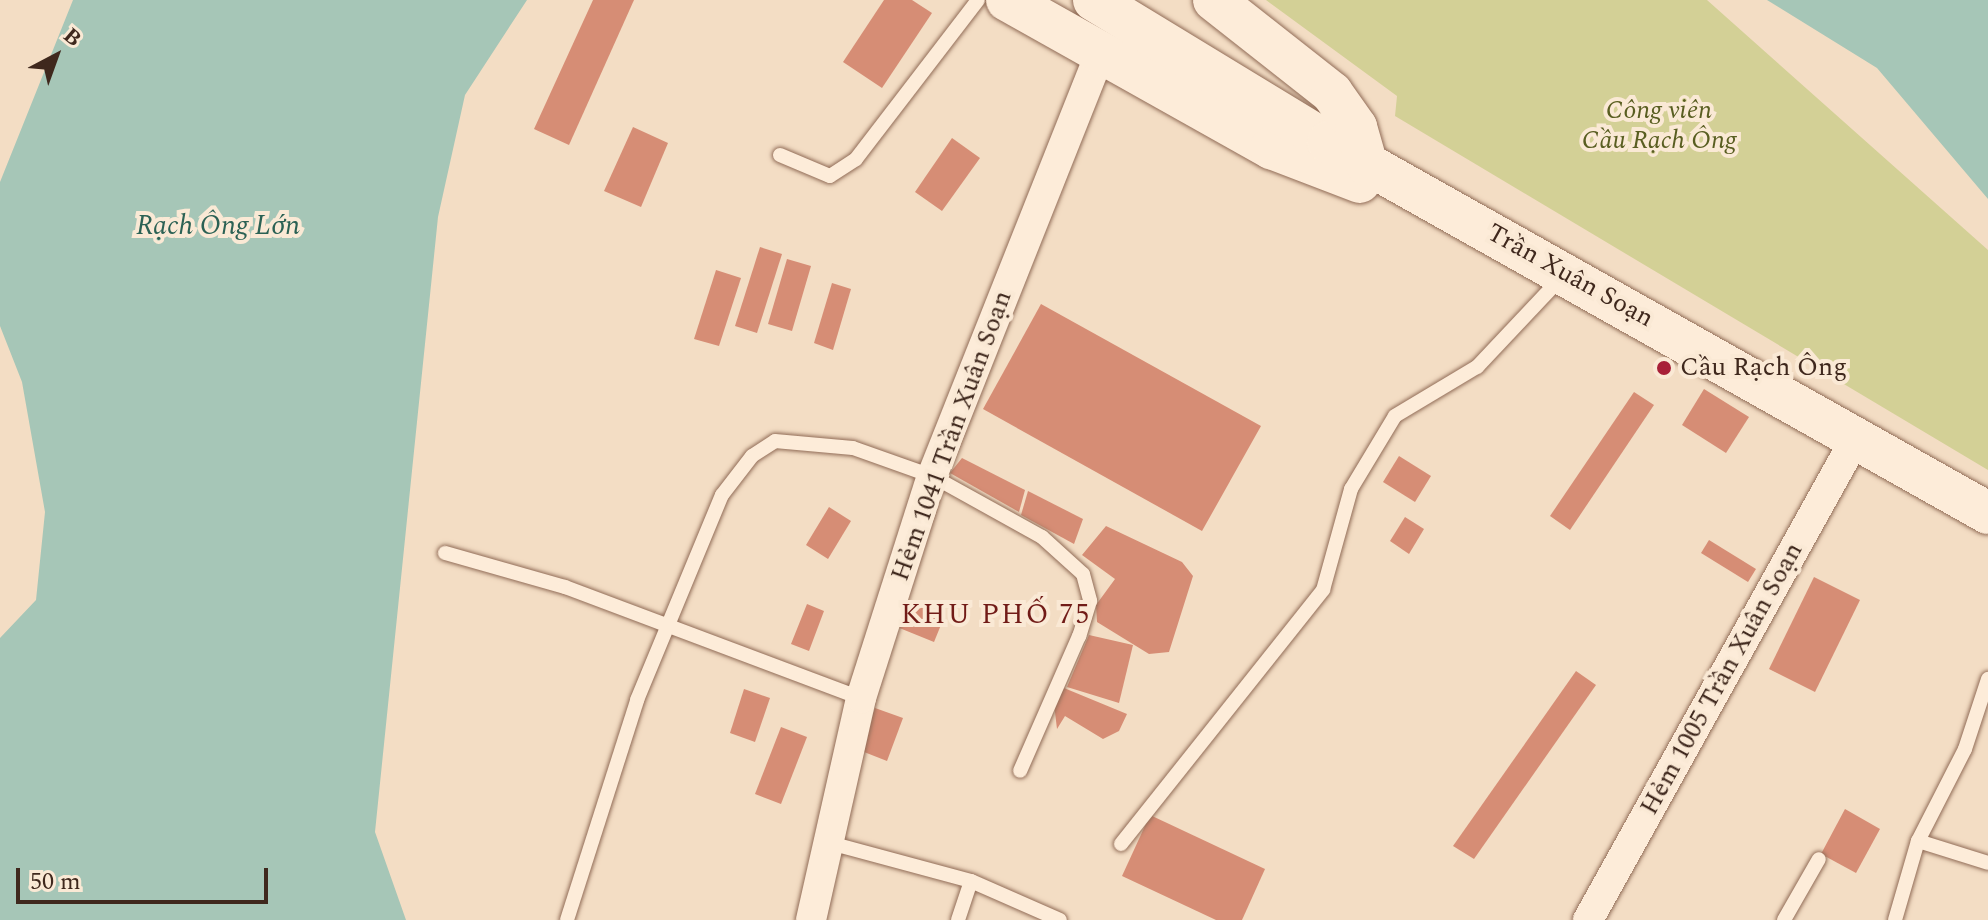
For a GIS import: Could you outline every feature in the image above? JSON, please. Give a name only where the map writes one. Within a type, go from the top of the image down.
[{"type":"main road","name":"Trần Xuân Soạn","points":[[1007,0],[1100,54],[1307,164],[1356,182],[1384,174],[1566,272],[1988,513]]},
{"type":"main road","points":[[1094,0],[1384,174]]},
{"type":"main road","points":[[1214,0],[1332,93],[1384,174]]},
{"type":"street","name":"Hẻm 1041 Trần Xuân Soạn","points":[[811,920],[861,698],[932,476],[1100,54]]},
{"type":"street","name":"Hẻm 1005 Trần Xuân Soạn","points":[[1588,920],[1856,438]]},
{"type":"lane","points":[[780,155],[830,176],[856,159],[978,0]]},
{"type":"lane","points":[[1121,844],[1323,590],[1351,489],[1395,416],[1477,367],[1566,272]]},
{"type":"lane","points":[[567,920],[668,623],[722,495],[752,456],[775,441],[853,448],[932,476],[1042,537],[1083,574],[1090,601],[1083,624],[1020,771]]},
{"type":"lane","points":[[445,553],[668,623],[861,698]]},
{"type":"lane","points":[[1895,920],[1918,841],[1965,749],[1988,680]]},
{"type":"lane","points":[[1918,841],[1988,863]]},
{"type":"lane","points":[[830,843],[971,881],[1060,920]]},
{"type":"lane","points":[[1784,920],[1819,859]]},
{"type":"lane","points":[[958,920],[971,881]]},
{"type":"green space","name":"Công viên Cầu Rạch Ông","points":[[1266,0],[1707,0],[1988,250],[1988,470],[1395,116],[1397,96]]},
{"type":"water","name":"Rạch Ông Lớn","points":[[73,0],[527,0],[465,95],[438,217],[375,832],[406,920],[0,920],[0,638],[36,600],[45,512],[22,382],[0,326],[0,182]]},
{"type":"water","points":[[1767,0],[1988,0],[1988,199],[1877,68]]},
{"type":"building","points":[[593,0],[634,0],[569,145],[534,129]]},
{"type":"building","points":[[884,0],[912,0],[932,13],[882,88],[843,62]]},
{"type":"building","points":[[633,127],[668,143],[641,207],[604,191]]},
{"type":"building","points":[[952,138],[980,158],[942,211],[915,192]]},
{"type":"building","points":[[760,247],[782,254],[757,333],[735,326]]},
{"type":"building","points":[[787,259],[811,266],[792,331],[768,324]]},
{"type":"building","points":[[716,270],[741,278],[719,346],[694,339]]},
{"type":"building","points":[[832,283],[851,289],[833,350],[814,343]]},
{"type":"building","points":[[1041,304],[1261,426],[1202,531],[983,409]]},
{"type":"building","points":[[1704,389],[1749,417],[1726,453],[1682,425]]},
{"type":"building","points":[[1634,392],[1654,405],[1570,530],[1550,516]]},
{"type":"building","points":[[1399,456],[1431,476],[1415,502],[1383,482]]},
{"type":"building","points":[[962,458],[1025,490],[1019,512],[950,473]]},
{"type":"building","points":[[1028,491],[1083,519],[1074,544],[1021,515]]},
{"type":"building","points":[[829,507],[851,521],[828,559],[806,545]]},
{"type":"building","points":[[1405,517],[1424,529],[1409,554],[1390,541]]},
{"type":"building","points":[[1106,526],[1182,562],[1193,576],[1169,652],[1149,654],[1097,622],[1096,605],[1115,579],[1082,555]]},
{"type":"building","points":[[1709,540],[1756,569],[1748,582],[1701,553]]},
{"type":"building","points":[[1814,577],[1860,600],[1815,692],[1769,669]]},
{"type":"building","points":[[903,599],[945,615],[934,642],[892,625]]},
{"type":"building","points":[[807,604],[824,611],[809,651],[791,644]]},
{"type":"building","points":[[1089,635],[1133,645],[1119,703],[1067,687]]},
{"type":"building","points":[[1576,671],[1596,685],[1474,859],[1453,846]]},
{"type":"building","points":[[1064,688],[1127,714],[1119,731],[1103,739],[1065,716],[1057,729],[1054,704]]},
{"type":"building","points":[[744,689],[770,698],[755,742],[730,733]]},
{"type":"building","points":[[875,708],[903,718],[887,761],[859,750]]},
{"type":"building","points":[[781,727],[807,737],[781,804],[755,794]]},
{"type":"building","points":[[1845,809],[1880,829],[1856,873],[1821,854]]},
{"type":"building","points":[[1150,815],[1265,869],[1242,920],[1216,920],[1122,876]]},
{"type":"place","name":"Cầu Rạch Ông","points":[[1664,368]]},
{"type":"district","name":"KHU PHỐ 75","points":[[996,615]]}]
